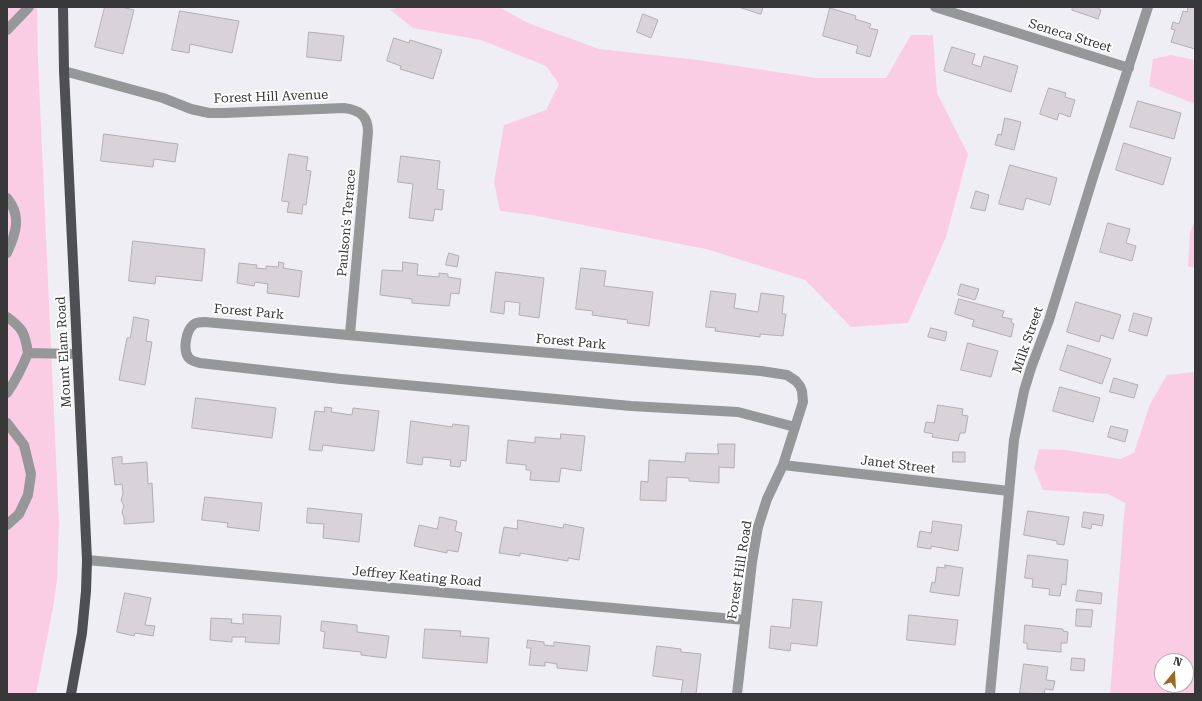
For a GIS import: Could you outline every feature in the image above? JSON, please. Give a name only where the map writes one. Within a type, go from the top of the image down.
[{"type":"main road","name":"Mount Elam Road","points":[[63,7],[64,71],[87,560],[86,591],[80,646],[71,694]]},
{"type":"street","points":[[7,30],[29,7]]},
{"type":"street","name":"Seneca Street","points":[[935,7],[1129,68]]},
{"type":"street","name":"Milk Street","points":[[990,694],[1014,440],[1025,387],[1051,313],[1148,7]]},
{"type":"street","name":"Forest Hill Avenue","points":[[64,71],[163,98],[183,106],[209,112],[224,113],[344,108],[354,110],[362,115]]},
{"type":"street","name":"Paulson's Terrace","points":[[350,334],[368,132],[367,122],[362,115]]},
{"type":"street","points":[[7,198],[14,208],[16,222],[13,240],[7,253]]},
{"type":"street","points":[[7,317],[21,328],[28,353],[16,381],[7,393]]},
{"type":"street","name":"Forest Park","points":[[796,427],[738,412],[623,406],[341,379],[200,363],[195,362],[189,357],[186,348],[189,330],[192,326],[200,322],[761,371],[787,375],[796,381],[800,386]]},
{"type":"street","points":[[28,353],[77,354]]},
{"type":"street","name":"Forest Hill Road","points":[[737,694],[752,562],[758,527],[767,499],[783,465],[796,427],[803,402],[800,386]]},
{"type":"street","points":[[7,423],[24,445],[31,474],[28,495],[20,514],[7,525]]},
{"type":"street","name":"Janet Street","points":[[783,465],[1009,491]]},
{"type":"street","name":"Jeffrey Keating Road","points":[[87,560],[745,620]]},
{"type":"shaded area","points":[[7,7],[37,7],[38,60],[59,525],[57,580],[36,694],[7,694]]},
{"type":"shaded area","points":[[399,7],[499,7],[528,23],[599,49],[698,60],[816,78],[886,78],[911,35],[933,35],[937,93],[968,154],[946,237],[908,323],[851,327],[805,280],[706,249],[532,215],[500,211],[494,182],[504,125],[546,110],[559,84],[546,66],[481,40],[413,28],[390,10]]},
{"type":"shaded area","points":[[1171,55],[1195,60],[1195,104],[1149,86],[1153,59]]},
{"type":"shaded area","points":[[1195,220],[1195,268],[1188,266],[1190,232]]},
{"type":"shaded area","points":[[1195,372],[1195,694],[1110,694],[1125,503],[1108,494],[1043,490],[1034,468],[1039,449],[1066,450],[1120,459],[1134,453],[1150,404],[1167,375]]},
{"type":"building","points":[[105,7],[122,7],[134,10],[123,54],[95,47]]},
{"type":"building","points":[[739,7],[763,7],[761,14]]},
{"type":"building","points":[[1073,7],[1098,7],[1101,10],[1098,19],[1072,10]]},
{"type":"building","points":[[1188,7],[1195,7],[1195,49],[1171,42],[1175,30],[1171,29],[1173,22],[1179,24],[1183,11],[1187,12]]},
{"type":"building","points":[[830,8],[856,16],[855,19],[871,24],[869,28],[878,30],[870,57],[856,53],[858,46],[823,36]]},
{"type":"building","points":[[180,11],[239,21],[232,53],[190,44],[189,53],[172,50]]},
{"type":"building","points":[[643,14],[658,20],[651,38],[637,32]]},
{"type":"building","points":[[309,32],[344,36],[341,61],[307,57]]},
{"type":"building","points":[[394,38],[409,43],[410,40],[442,50],[433,79],[400,69],[401,66],[387,61]]},
{"type":"building","points":[[952,47],[975,54],[972,64],[981,67],[984,56],[1018,66],[1011,92],[944,71]]},
{"type":"building","points":[[1049,88],[1066,93],[1065,97],[1075,100],[1070,117],[1059,113],[1057,120],[1040,114]]},
{"type":"building","points":[[1138,101],[1181,113],[1174,139],[1130,127]]},
{"type":"building","points":[[1005,118],[1021,122],[1014,150],[995,145],[998,134],[1001,135]]},
{"type":"building","points":[[104,134],[178,144],[175,162],[154,159],[153,167],[101,161]]},
{"type":"building","points":[[1124,143],[1171,158],[1163,185],[1116,170]]},
{"type":"building","points":[[289,154],[308,157],[306,170],[311,171],[306,205],[303,204],[302,214],[287,212],[289,202],[282,201]]},
{"type":"building","points":[[401,156],[440,161],[437,189],[444,190],[442,210],[435,209],[433,221],[409,218],[413,184],[398,182]]},
{"type":"building","points":[[1010,165],[1057,178],[1050,205],[1026,198],[1023,210],[999,204]]},
{"type":"building","points":[[976,191],[989,195],[985,211],[971,208]]},
{"type":"building","points":[[1108,223],[1130,229],[1126,243],[1136,246],[1132,261],[1100,252]]},
{"type":"building","points":[[133,241],[205,249],[202,281],[156,276],[155,284],[129,281]]},
{"type":"building","points":[[449,253],[459,256],[457,267],[446,265]]},
{"type":"building","points":[[279,262],[284,263],[283,268],[302,271],[299,297],[267,293],[268,284],[255,282],[254,286],[237,283],[239,263],[257,265],[256,268],[266,269],[266,266],[278,267]]},
{"type":"building","points":[[403,262],[418,264],[417,275],[439,277],[439,273],[448,274],[448,277],[461,279],[459,294],[451,293],[449,306],[412,303],[412,299],[380,295],[382,270],[402,271]]},
{"type":"building","points":[[581,268],[606,271],[604,286],[653,292],[649,326],[627,323],[628,320],[592,315],[593,311],[576,309]]},
{"type":"building","points":[[496,272],[544,278],[539,318],[519,315],[520,303],[505,301],[504,314],[491,312]]},
{"type":"building","points":[[961,284],[979,289],[975,300],[958,295]]},
{"type":"building","points":[[711,291],[736,294],[734,308],[758,312],[761,293],[784,296],[782,314],[786,314],[783,336],[760,334],[760,337],[715,331],[716,328],[706,327]]},
{"type":"building","points":[[959,299],[1004,311],[1002,317],[1012,319],[1011,322],[1014,324],[1011,337],[972,326],[974,320],[955,314]]},
{"type":"building","points":[[1076,302],[1121,315],[1113,339],[1101,335],[1099,342],[1067,332]]},
{"type":"building","points":[[1134,313],[1152,318],[1147,336],[1129,331]]},
{"type":"building","points":[[134,317],[149,320],[146,341],[152,342],[145,385],[119,380],[127,338],[130,338]]},
{"type":"building","points":[[931,328],[947,332],[945,341],[928,337]]},
{"type":"building","points":[[968,343],[998,351],[991,377],[961,370]]},
{"type":"building","points":[[1068,345],[1111,359],[1102,384],[1060,370]]},
{"type":"building","points":[[1114,378],[1138,385],[1134,398],[1110,392]]},
{"type":"building","points":[[1060,387],[1100,398],[1093,422],[1053,411]]},
{"type":"building","points":[[196,398],[276,408],[272,438],[192,428]]},
{"type":"building","points":[[938,405],[963,409],[962,415],[968,416],[965,433],[960,433],[958,441],[932,437],[933,434],[924,432],[926,422],[934,423]]},
{"type":"building","points":[[325,407],[332,408],[331,412],[352,415],[353,408],[379,411],[374,451],[323,445],[322,451],[309,450],[315,411],[324,412]]},
{"type":"building","points":[[411,421],[452,427],[453,424],[469,426],[466,461],[461,460],[460,467],[450,466],[451,460],[423,457],[422,465],[407,463]]},
{"type":"building","points":[[1111,426],[1128,430],[1125,442],[1108,437]]},
{"type":"building","points":[[561,434],[585,436],[581,471],[561,468],[559,482],[530,480],[531,470],[526,470],[526,465],[506,463],[508,440],[535,443],[535,437],[560,439]]},
{"type":"building","points":[[718,444],[735,444],[734,468],[719,467],[719,483],[689,481],[689,478],[667,477],[666,501],[640,500],[641,481],[648,482],[649,460],[685,462],[686,453],[718,454]]},
{"type":"building","points":[[953,452],[965,452],[965,462],[953,462]]},
{"type":"building","points":[[122,457],[122,464],[147,462],[148,484],[152,483],[154,522],[124,524],[122,512],[124,506],[121,500],[123,494],[122,484],[115,485],[112,458]]},
{"type":"building","points":[[205,497],[262,503],[259,531],[227,527],[228,523],[202,520]]},
{"type":"building","points":[[308,508],[362,514],[359,542],[323,538],[324,524],[307,523]]},
{"type":"building","points":[[1028,511],[1069,517],[1064,545],[1057,544],[1057,541],[1024,535]]},
{"type":"building","points":[[1084,512],[1104,515],[1102,526],[1092,524],[1091,529],[1082,527]]},
{"type":"building","points":[[440,517],[457,521],[455,531],[462,533],[458,552],[447,550],[447,553],[414,546],[419,525],[437,529]]},
{"type":"building","points":[[518,520],[563,528],[564,524],[584,528],[579,560],[568,558],[568,561],[520,553],[520,556],[499,553],[504,527],[517,529]]},
{"type":"building","points":[[933,521],[962,525],[958,551],[931,546],[931,549],[917,547],[920,531],[931,533]]},
{"type":"building","points":[[1028,555],[1068,560],[1066,585],[1062,584],[1060,596],[1049,595],[1050,589],[1032,587],[1033,579],[1025,578]]},
{"type":"building","points":[[945,565],[963,568],[959,596],[930,592],[932,582],[935,583],[937,567],[945,568]]},
{"type":"building","points":[[1078,590],[1102,593],[1101,604],[1076,601]]},
{"type":"building","points":[[125,593],[151,598],[145,625],[155,626],[153,636],[135,633],[134,636],[117,632]]},
{"type":"building","points":[[793,599],[822,602],[817,646],[791,643],[790,651],[769,648],[771,626],[790,628]]},
{"type":"building","points":[[1077,609],[1093,610],[1091,627],[1076,626]]},
{"type":"building","points":[[243,614],[281,616],[279,644],[245,642],[246,637],[232,637],[232,642],[210,640],[211,618],[232,619],[231,623],[243,624]]},
{"type":"building","points":[[909,615],[958,620],[955,645],[907,640]]},
{"type":"building","points":[[322,621],[357,625],[357,632],[389,636],[386,658],[361,655],[361,652],[323,648],[325,632],[321,631]]},
{"type":"building","points":[[1025,625],[1063,629],[1063,631],[1068,632],[1067,643],[1061,643],[1061,652],[1027,649],[1027,643],[1024,643]]},
{"type":"building","points":[[425,629],[461,631],[460,636],[489,638],[487,663],[423,658]]},
{"type":"building","points":[[528,640],[544,642],[544,645],[554,646],[554,642],[590,646],[587,671],[557,668],[557,664],[545,662],[545,666],[529,665],[531,648],[527,648]]},
{"type":"building","points":[[657,646],[681,649],[681,652],[701,654],[696,694],[681,694],[683,680],[653,676]]},
{"type":"building","points":[[1072,658],[1085,659],[1084,671],[1071,670]]},
{"type":"building","points":[[1024,664],[1048,667],[1046,680],[1055,681],[1053,690],[1045,689],[1044,694],[1020,693]]}]
